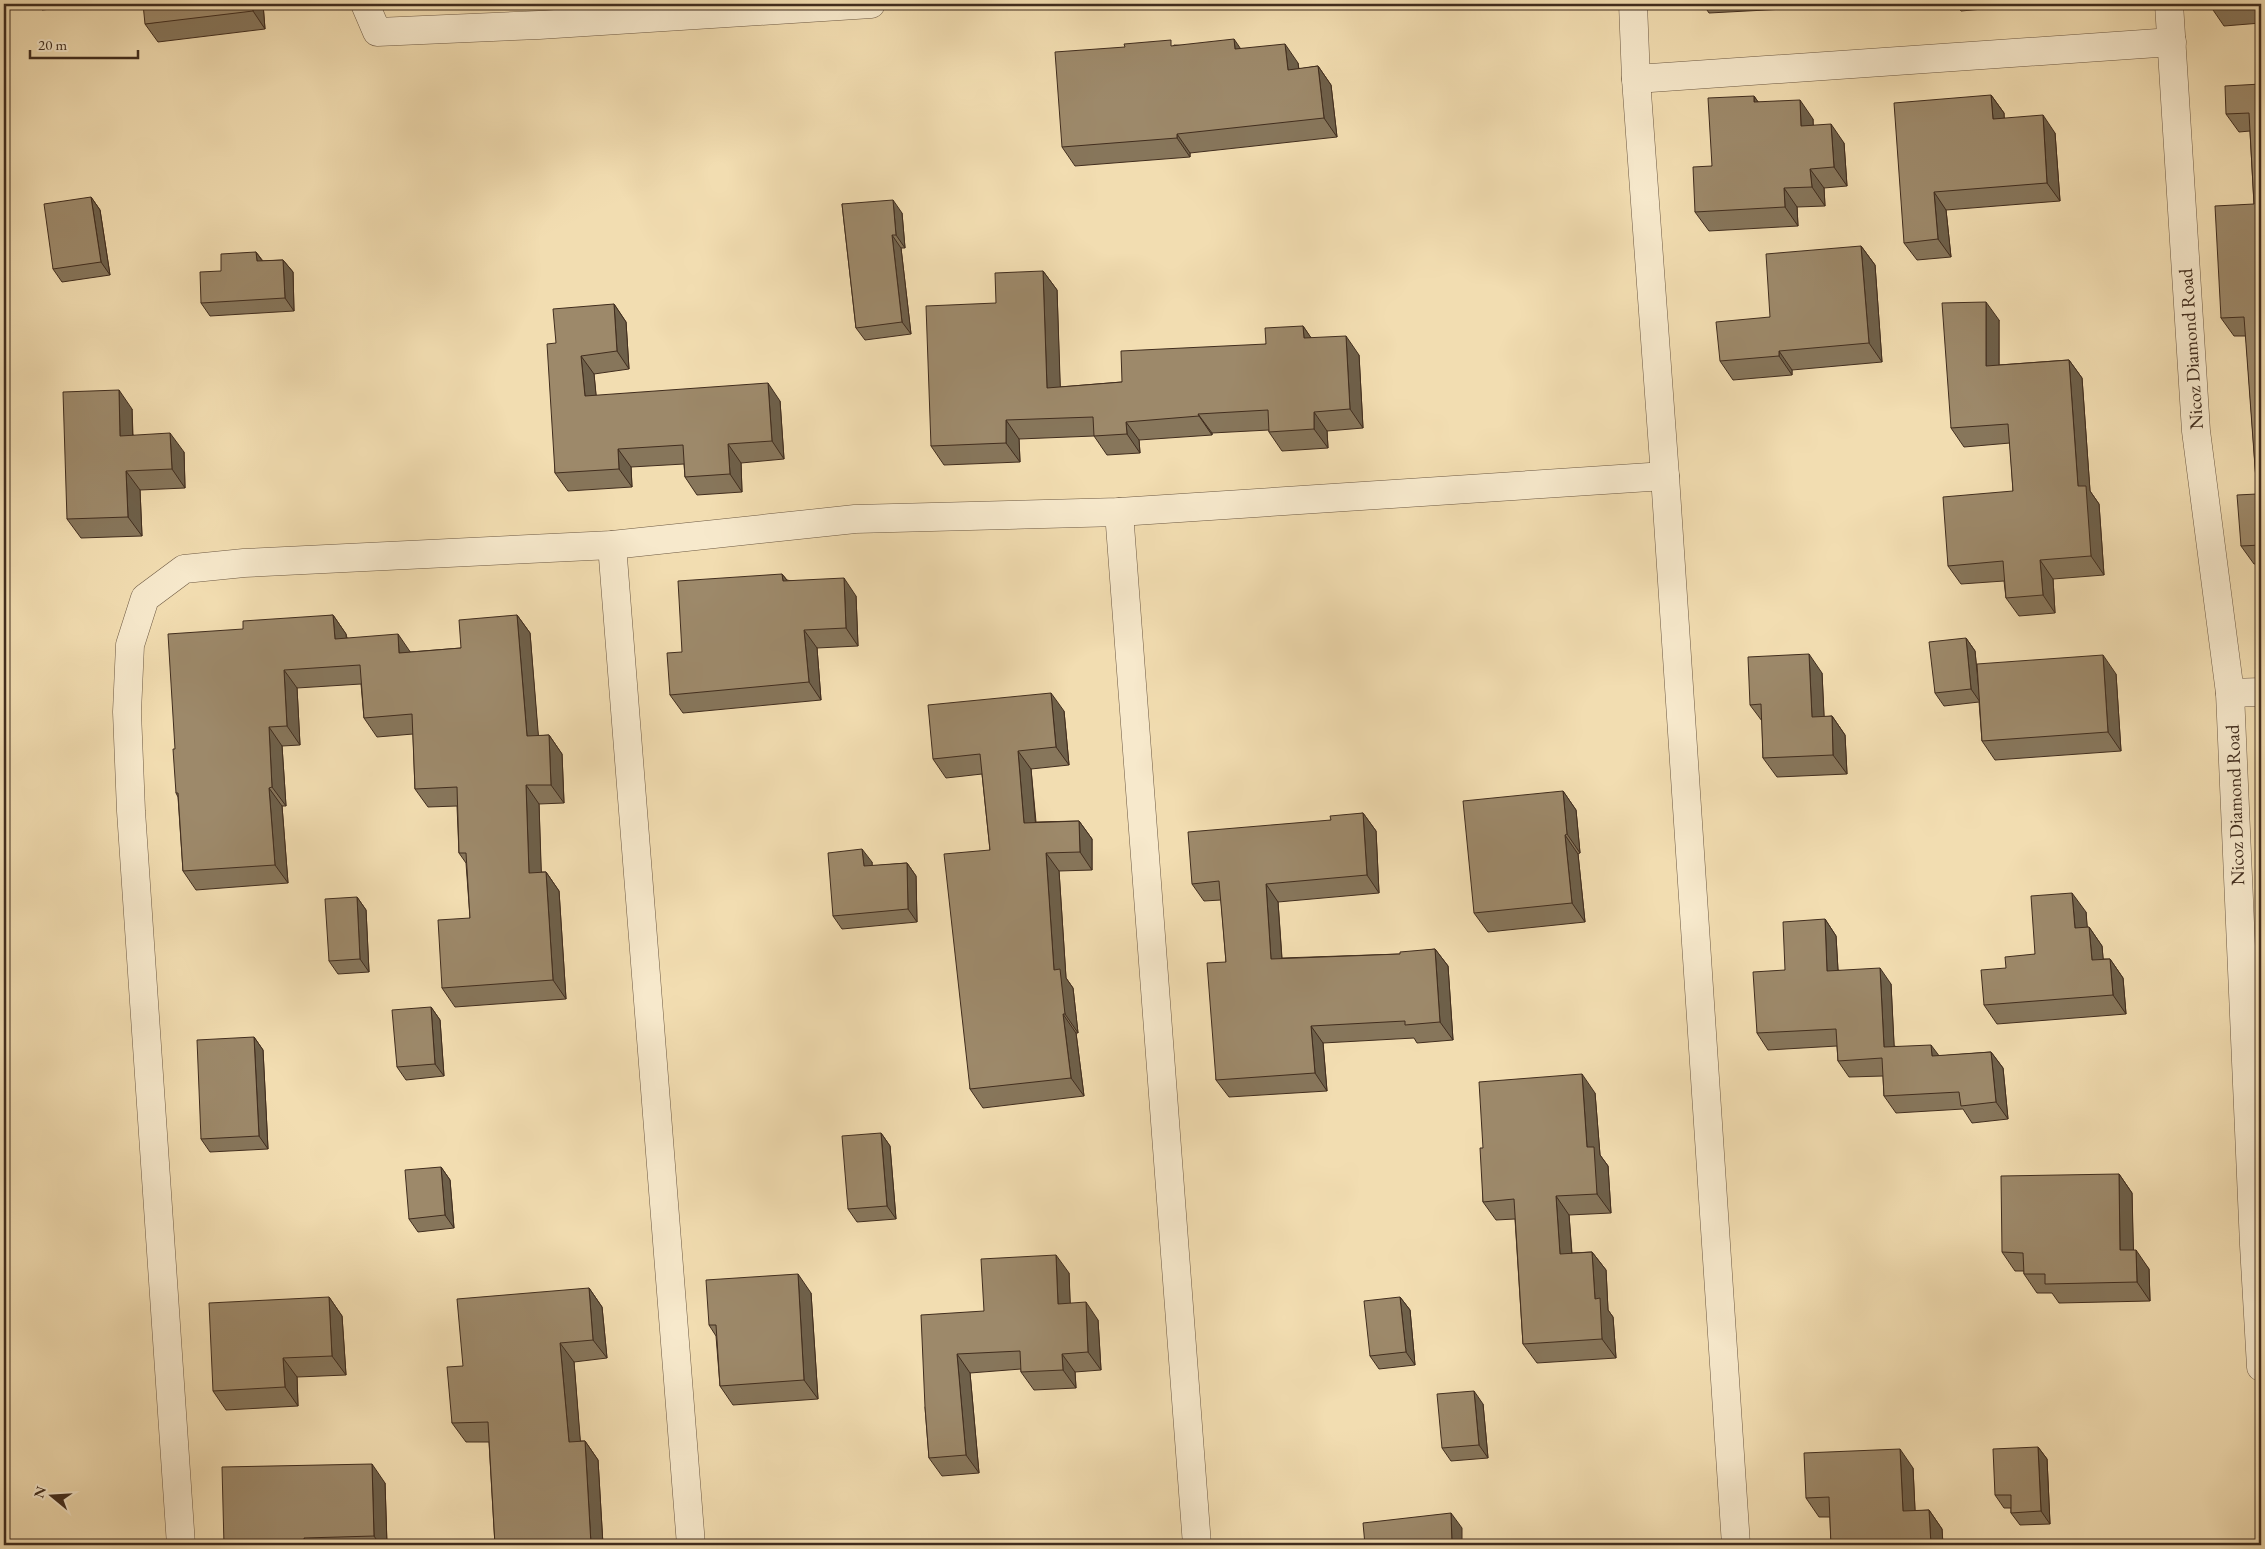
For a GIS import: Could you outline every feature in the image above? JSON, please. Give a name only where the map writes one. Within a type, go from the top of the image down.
[{"type":"street","points":[[366,4],[377,32],[538,14],[872,4]]},
{"type":"street","points":[[1633,4],[1636,79],[1666,476],[1736,1545]]},
{"type":"street","name":"Nicoz Diamond Road","points":[[2170,4],[2196,431],[2230,693],[2258,1245],[2261,1367]]},
{"type":"street","points":[[1636,79],[2172,42]]},
{"type":"street","points":[[181,1545],[132,821],[127,712],[130,645],[145,598],[184,569],[244,563],[612,545],[855,520],[1119,512],[1666,476]]},
{"type":"street","points":[[1119,512],[1197,1545]]},
{"type":"street","points":[[612,545],[691,1545]]},
{"type":"street","points":[[2230,693],[2261,692]]},
{"type":"building","points":[[143,4],[252,4],[253,11],[145,24]]},
{"type":"building","points":[[2211,4],[2254,4],[2211,7]]},
{"type":"building","points":[[1234,39],[1235,49],[1285,44],[1288,70],[1318,66],[1324,118],[1177,134],[1177,138],[1062,147],[1055,52],[1125,47],[1124,44],[1171,40],[1171,46]]},
{"type":"building","points":[[2261,84],[2261,545],[2241,546],[2237,495],[2257,494],[2244,317],[2221,318],[2215,206],[2254,204],[2249,113],[2226,114],[2225,86]]},
{"type":"building","points":[[1991,95],[1993,119],[2043,115],[2047,183],[1934,192],[1938,239],[1904,243],[1894,103]]},
{"type":"building","points":[[1754,96],[1754,102],[1800,100],[1801,126],[1831,124],[1834,167],[1810,169],[1812,187],[1784,188],[1785,207],[1695,212],[1693,167],[1712,166],[1708,98]]},
{"type":"building","points":[[91,197],[101,262],[53,269],[44,204]]},
{"type":"building","points":[[893,200],[896,235],[892,235],[902,322],[856,328],[842,204]]},
{"type":"building","points":[[1861,246],[1869,343],[1779,351],[1779,356],[1720,361],[1716,322],[1770,317],[1766,254]]},
{"type":"building","points":[[256,252],[257,261],[283,260],[285,298],[201,303],[200,272],[221,271],[221,254]]},
{"type":"building","points":[[1043,271],[1047,388],[1122,382],[1121,351],[1266,344],[1265,328],[1303,326],[1304,338],[1346,336],[1350,409],[1314,412],[1314,429],[1269,432],[1268,410],[1198,414],[1199,416],[1126,422],[1127,434],[1094,436],[1093,417],[1006,420],[1006,443],[931,446],[926,306],[996,303],[995,273]]},
{"type":"building","points":[[1986,302],[1986,366],[2069,360],[2078,486],[2086,486],[2091,556],[2040,560],[2043,595],[2006,598],[2003,561],[1948,566],[1943,497],[2013,491],[2008,424],[1951,428],[1942,303]]},
{"type":"building","points":[[614,304],[617,351],[581,356],[585,396],[768,383],[772,441],[728,444],[730,474],[685,477],[683,445],[618,449],[619,469],[555,473],[547,344],[556,343],[553,309]]},
{"type":"building","points":[[119,390],[120,436],[170,433],[172,469],[126,471],[128,517],[67,519],[63,392]]},
{"type":"building","points":[[782,574],[783,581],[844,578],[846,628],[804,630],[809,682],[670,695],[667,653],[682,652],[678,581]]},
{"type":"building","points":[[333,615],[335,639],[398,634],[399,653],[461,648],[459,620],[517,615],[527,736],[549,735],[551,785],[526,785],[529,873],[546,872],[553,980],[442,988],[438,920],[470,918],[466,853],[459,853],[457,787],[415,789],[412,714],[364,718],[360,665],[284,670],[287,726],[269,727],[272,787],[269,788],[275,865],[183,871],[173,749],[175,749],[168,634],[243,629],[243,621]]},
{"type":"building","points":[[1966,638],[1971,689],[1935,693],[1929,642]]},
{"type":"building","points":[[1809,654],[1812,717],[1832,716],[1833,755],[1763,758],[1761,704],[1750,705],[1748,657]]},
{"type":"building","points":[[2103,655],[2108,732],[1982,741],[1977,664]]},
{"type":"building","points":[[1051,693],[1056,747],[1018,751],[1024,823],[1079,821],[1080,852],[1046,853],[1054,970],[1060,969],[1065,1014],[1063,1014],[1071,1078],[970,1089],[944,854],[990,850],[980,754],[933,759],[928,705]]},
{"type":"building","points":[[1563,791],[1567,834],[1565,835],[1572,903],[1474,913],[1463,801]]},
{"type":"building","points":[[1363,813],[1367,875],[1266,884],[1271,959],[1400,954],[1400,952],[1435,949],[1440,1022],[1405,1025],[1405,1021],[1311,1026],[1315,1073],[1216,1080],[1207,963],[1226,962],[1219,881],[1192,884],[1188,832],[1331,820],[1330,816]]},
{"type":"building","points":[[862,849],[864,866],[907,863],[908,909],[833,916],[828,853]]},
{"type":"building","points":[[2072,893],[2075,928],[2089,927],[2092,960],[2110,959],[2113,995],[1984,1005],[1981,970],[2006,968],[2005,957],[2035,954],[2031,896]]},
{"type":"building","points":[[357,897],[360,959],[329,961],[325,899]]},
{"type":"building","points":[[1825,919],[1827,971],[1880,968],[1884,1047],[1931,1045],[1932,1056],[1991,1052],[1996,1102],[1961,1106],[1959,1092],[1884,1096],[1882,1058],[1838,1061],[1836,1029],[1757,1033],[1753,972],[1785,970],[1783,922]]},
{"type":"building","points":[[431,1007],[435,1064],[397,1067],[392,1010]]},
{"type":"building","points":[[254,1037],[259,1136],[201,1139],[197,1040]]},
{"type":"building","points":[[1582,1074],[1587,1147],[1594,1147],[1597,1194],[1556,1196],[1560,1254],[1592,1252],[1595,1299],[1600,1298],[1602,1339],[1523,1344],[1514,1199],[1483,1202],[1480,1148],[1483,1148],[1479,1082]]},
{"type":"building","points":[[881,1133],[887,1206],[848,1209],[842,1136]]},
{"type":"building","points":[[441,1167],[445,1215],[409,1219],[405,1170]]},
{"type":"building","points":[[2119,1174],[2120,1250],[2136,1250],[2137,1282],[2045,1284],[2045,1274],[2024,1274],[2023,1253],[2002,1252],[2001,1176]]},
{"type":"building","points":[[1056,1255],[1058,1304],[1086,1302],[1088,1352],[1062,1354],[1063,1370],[1021,1372],[1020,1351],[957,1354],[966,1455],[929,1458],[921,1315],[984,1311],[981,1259]]},
{"type":"building","points":[[798,1274],[804,1380],[720,1386],[716,1325],[709,1325],[706,1280]]},
{"type":"building","points":[[589,1288],[593,1340],[560,1343],[569,1442],[585,1441],[591,1544],[495,1545],[488,1422],[452,1423],[447,1367],[463,1366],[457,1299]]},
{"type":"building","points":[[329,1297],[332,1356],[283,1358],[285,1387],[213,1391],[209,1303]]},
{"type":"building","points":[[1400,1297],[1406,1352],[1370,1356],[1364,1301]]},
{"type":"building","points":[[1474,1391],[1479,1445],[1442,1448],[1437,1394]]},
{"type":"building","points":[[2038,1447],[2041,1511],[2011,1513],[2011,1495],[1995,1495],[1993,1449]]},
{"type":"building","points":[[1900,1449],[1903,1511],[1929,1510],[1931,1545],[1831,1545],[1829,1497],[1806,1498],[1804,1453]]},
{"type":"building","points":[[372,1464],[374,1536],[304,1538],[304,1542],[269,1543],[269,1545],[224,1545],[222,1467]]},
{"type":"building","points":[[1451,1513],[1452,1545],[1365,1545],[1363,1523]]}]
